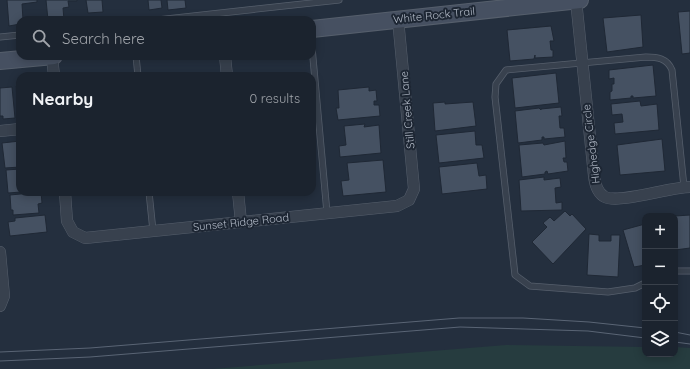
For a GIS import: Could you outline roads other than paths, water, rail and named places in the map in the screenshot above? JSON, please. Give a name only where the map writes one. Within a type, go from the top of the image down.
[{"type":"street","name":"Highedge Circle","points":[[576,0],[594,176],[597,189],[605,197],[618,200],[687,187]]},
{"type":"street","name":"White Rock Trail","points":[[316,29],[398,19],[496,4],[580,0]]},
{"type":"street","name":"Still Creek Lane","points":[[398,19],[414,189],[410,200]]},
{"type":"street","points":[[0,62],[18,60]]},
{"type":"street","points":[[53,60],[54,72]]},
{"type":"street","points":[[225,60],[227,72]]},
{"type":"street","points":[[0,131],[16,129]]},
{"type":"street","name":"Sunset Ridge Road","points":[[65,196],[67,221],[73,232],[85,238],[397,206],[410,200]]},
{"type":"street","points":[[238,196],[241,222]]},
{"type":"street","points":[[0,252],[4,296],[0,306]]},
{"type":"lane","points":[[193,16],[339,0]]},
{"type":"lane","points":[[0,37],[16,35]]},
{"type":"lane","points":[[642,284],[635,288],[608,292],[530,286],[515,275],[495,97],[496,84],[506,70],[655,57],[661,58],[670,66],[687,187]]},
{"type":"lane","points":[[136,60],[138,72]]},
{"type":"lane","points":[[313,60],[314,72]]},
{"type":"lane","points":[[316,91],[327,213]]},
{"type":"lane","points":[[149,196],[152,231]]},
{"type":"lane","points":[[678,271],[690,271]]},
{"type":"tram line","points":[[0,352],[90,348],[459,318],[523,318],[589,322],[642,328]]},
{"type":"tram line","points":[[0,361],[90,357],[460,327],[588,331],[642,338]]},
{"type":"tram line","points":[[678,333],[690,335]]},
{"type":"tram line","points":[[678,342],[690,344]]}]
